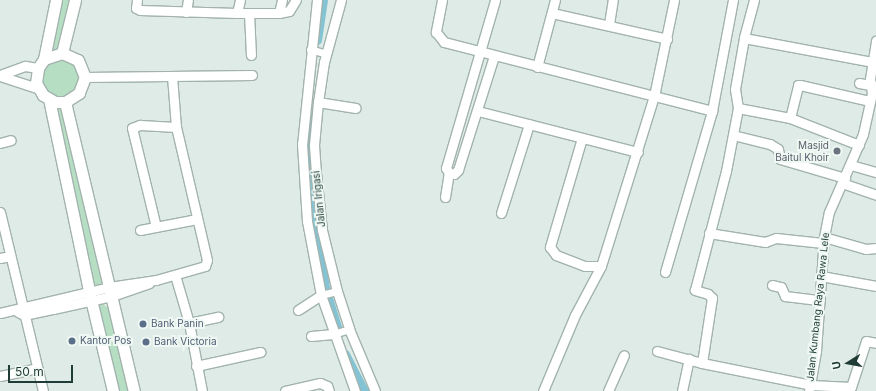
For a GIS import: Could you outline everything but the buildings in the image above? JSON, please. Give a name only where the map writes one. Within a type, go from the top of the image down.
[{"type":"street","points":[[38,88],[36,78],[56,0]]},
{"type":"street","points":[[62,53],[75,0]]},
{"type":"street","points":[[137,0],[136,8],[140,10],[237,13],[279,13],[289,11],[296,0]]},
{"type":"street","points":[[186,12],[188,0]]},
{"type":"street","points":[[237,13],[240,0]]},
{"type":"street","points":[[279,13],[282,0]]},
{"type":"street","points":[[317,0],[318,51],[310,112],[309,160],[314,220],[323,295],[341,332],[355,391]]},
{"type":"street","name":"Jalan Irigasi","points":[[341,0],[318,51],[318,102],[310,112],[309,160],[314,220],[335,292],[341,332],[376,391]]},
{"type":"street","points":[[442,0],[437,36],[444,42],[712,111]]},
{"type":"street","points":[[446,197],[449,173],[446,168],[495,0]]},
{"type":"street","points":[[537,67],[555,0]]},
{"type":"street","points":[[609,24],[613,0]]},
{"type":"street","points":[[543,391],[575,315],[602,266],[654,96],[674,0]]},
{"type":"street","points":[[665,272],[712,111],[733,0]]},
{"type":"street","points":[[702,363],[712,298],[708,294],[695,290],[733,135],[738,108],[735,89],[744,38],[754,0]]},
{"type":"street","points":[[249,13],[251,55]]},
{"type":"street","points":[[552,13],[609,24],[667,39]]},
{"type":"street","points":[[744,38],[872,62]]},
{"type":"street","name":"Jalan Kumbang Raya Rawa Lele","points":[[810,388],[820,300],[823,240],[829,212],[851,165],[871,115],[870,101],[874,86],[870,79],[876,40]]},
{"type":"street","points":[[0,75],[25,66],[41,63],[62,53],[78,60],[85,77],[79,93],[65,102],[49,99]]},
{"type":"street","points":[[449,173],[454,174],[458,170],[478,111],[494,56]]},
{"type":"street","points":[[0,75],[38,88],[49,99],[90,296],[113,391]]},
{"type":"street","points":[[85,77],[252,75]]},
{"type":"street","points":[[0,313],[20,311],[90,296],[175,275],[207,263],[176,127],[172,76]]},
{"type":"street","points":[[859,84],[874,86]]},
{"type":"street","points":[[790,118],[798,85],[870,101]]},
{"type":"street","points":[[65,102],[134,391]]},
{"type":"street","points":[[318,102],[351,108]]},
{"type":"street","points":[[738,108],[790,118],[859,145]]},
{"type":"street","points":[[478,111],[638,152]]},
{"type":"street","points":[[501,213],[529,124]]},
{"type":"street","points":[[156,227],[132,128],[140,125],[176,127]]},
{"type":"street","points":[[733,135],[770,144],[777,148],[779,158],[782,160],[844,181],[876,194]]},
{"type":"street","points":[[582,138],[550,247],[556,255],[585,266],[602,266]]},
{"type":"street","points":[[0,143],[11,140]]},
{"type":"street","points":[[851,165],[876,172]]},
{"type":"street","points":[[0,212],[20,311],[37,368],[42,391]]},
{"type":"street","points":[[140,230],[197,220]]},
{"type":"street","points":[[709,233],[765,242],[776,238],[823,240],[866,249],[876,248]]},
{"type":"street","points":[[0,258],[10,256]]},
{"type":"street","points":[[175,275],[189,323],[202,391]]},
{"type":"street","points":[[821,276],[876,286]]},
{"type":"street","points":[[772,285],[781,286],[785,296],[820,300]]},
{"type":"street","points":[[298,310],[323,295],[335,292]]},
{"type":"street","points":[[189,323],[218,317]]},
{"type":"street","points":[[311,336],[341,332]]},
{"type":"street","points":[[657,351],[810,388],[851,387],[866,341],[876,343]]},
{"type":"street","points":[[196,366],[260,352]]},
{"type":"street","points":[[608,391],[624,355]]},
{"type":"street","points":[[682,391],[689,359]]},
{"type":"street","points":[[0,376],[37,368]]},
{"type":"street","points":[[285,391],[320,383],[327,386],[329,391]]},
{"type":"green space","points":[[56,0],[75,0],[62,53],[73,56],[85,77],[65,102],[109,287],[89,291],[38,68]]},
{"type":"green space","points":[[102,302],[106,307],[114,305],[134,391],[113,391],[98,308]]},
{"type":"waterway","points":[[317,40],[323,0]]},
{"type":"waterway","points":[[308,116],[309,174],[325,288],[338,330]]},
{"type":"waterway","points":[[345,354],[364,391]]},
{"type":"place","name":"Masjid Baitul Khoir","points":[[837,151]]},
{"type":"place","name":"Bank Panin","points":[[143,324]]},
{"type":"place","name":"Kantor Pos","points":[[72,341]]},
{"type":"place","name":"Bank Victoria","points":[[146,342]]}]
